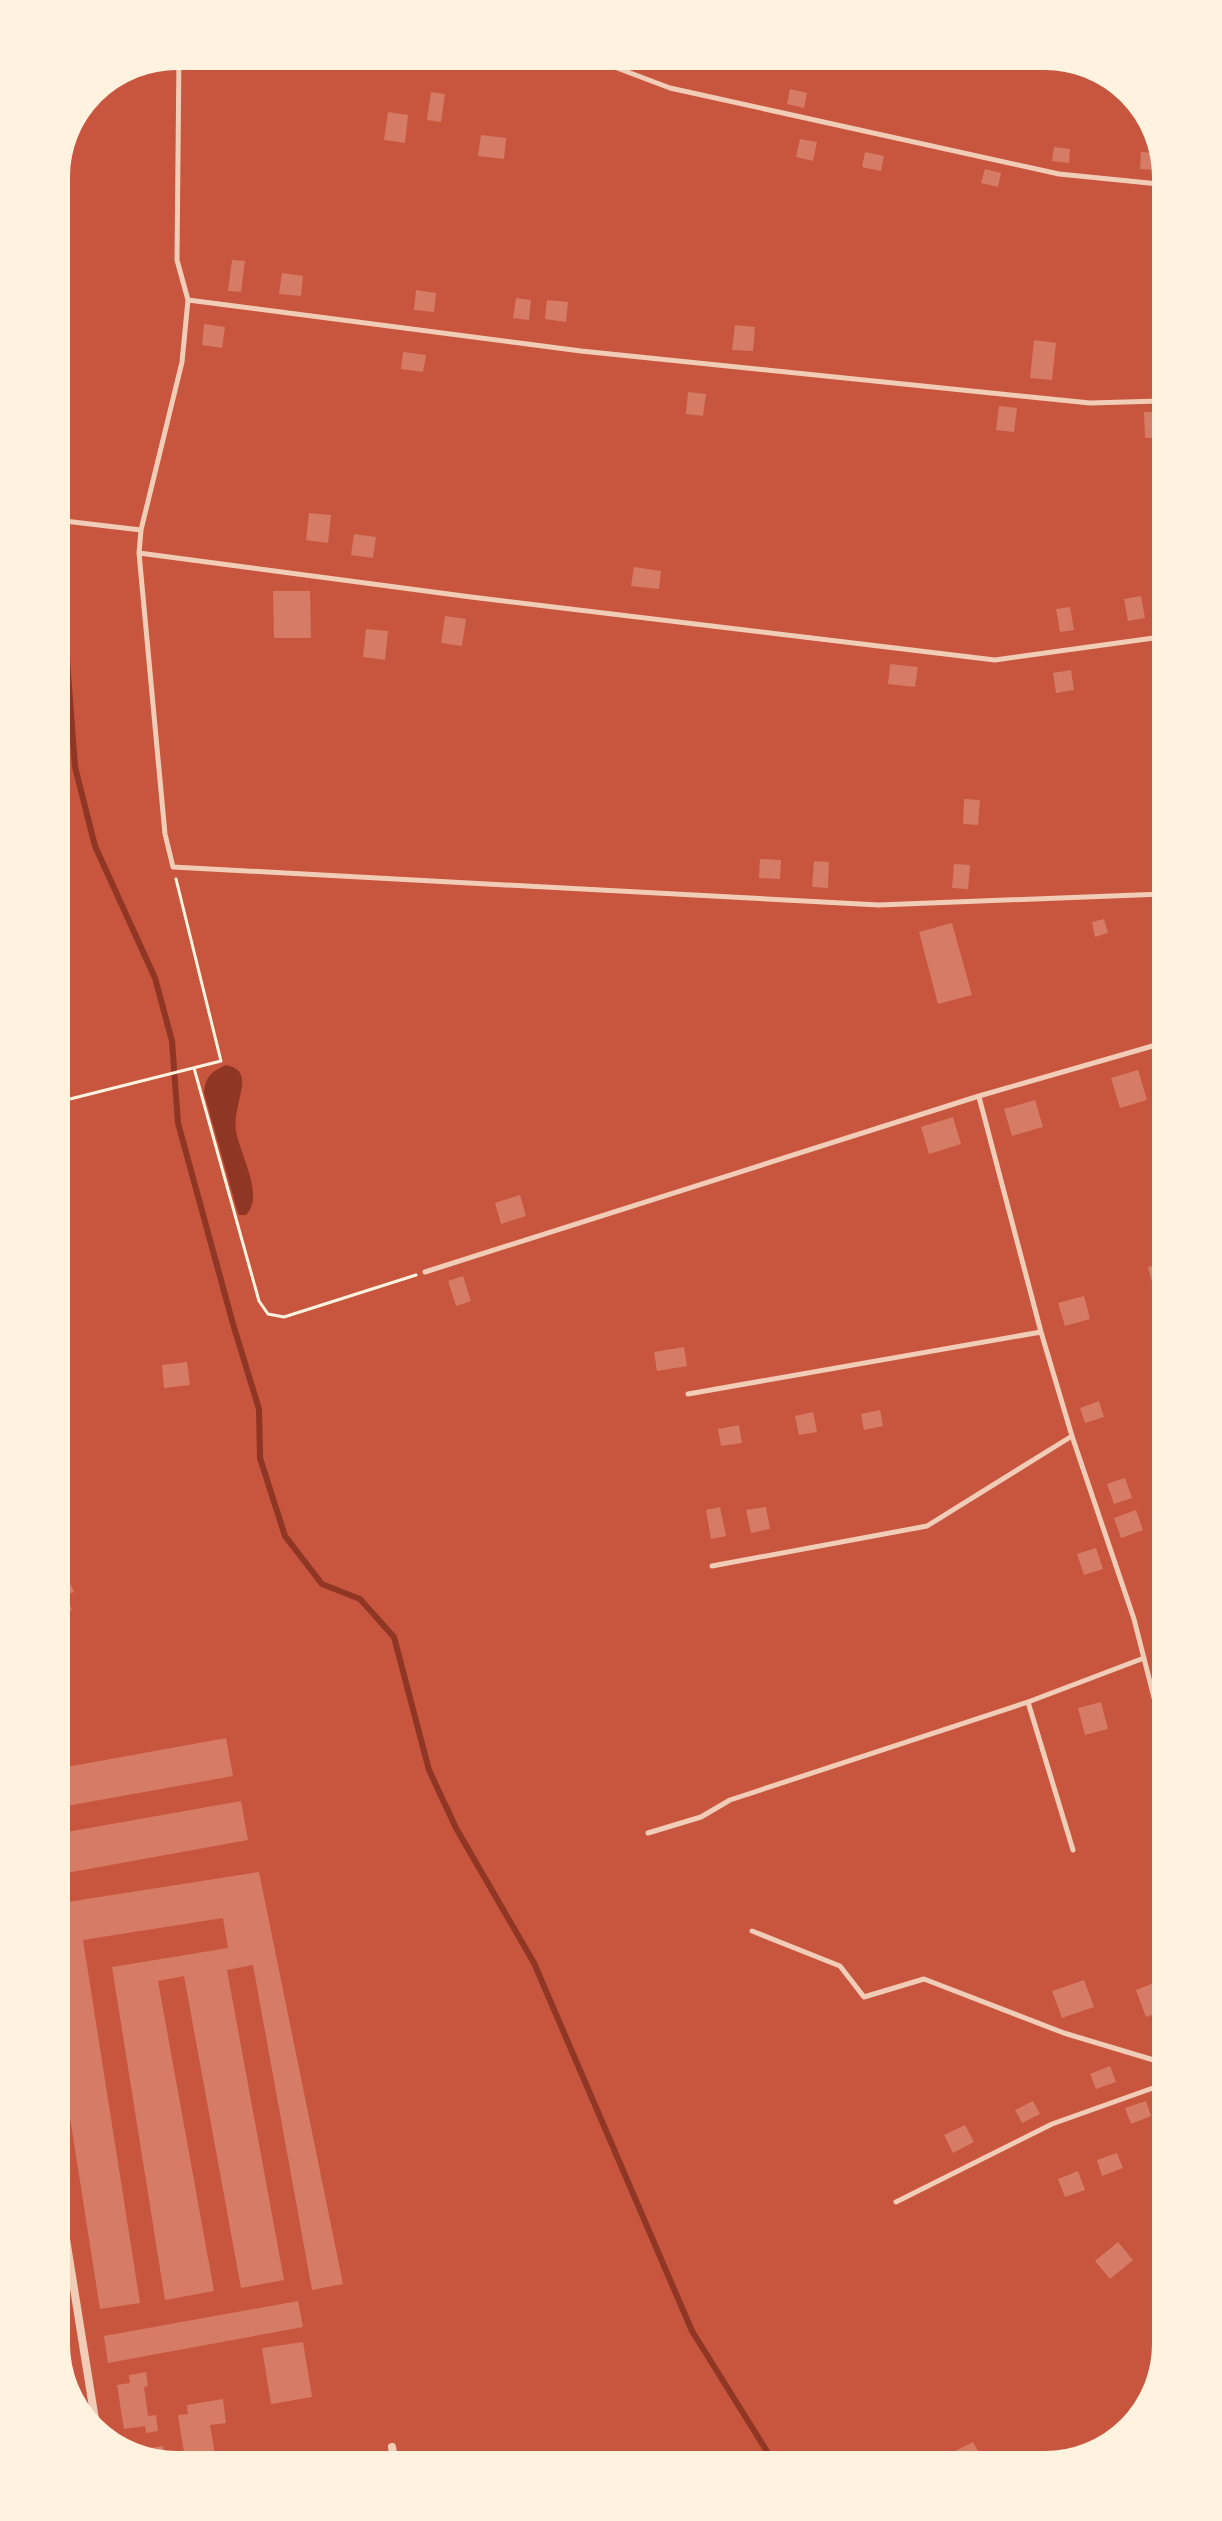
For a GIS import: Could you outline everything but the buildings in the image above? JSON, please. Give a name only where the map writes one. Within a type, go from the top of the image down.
[{"type":"street","points":[[68,2276],[94,2414]]},
{"type":"street","points":[[392,2447],[393,2453]]},
{"type":"lane","points":[[179,68],[177,260],[188,300],[182,362],[141,530],[139,553],[165,834],[173,867],[879,905],[1154,894]]},
{"type":"lane","points":[[617,68],[670,88],[1059,174],[1154,184]]},
{"type":"lane","points":[[188,300],[612,355],[1090,403],[1154,401]]},
{"type":"lane","points":[[68,521],[141,530]]},
{"type":"lane","points":[[139,553],[487,599],[995,660],[1154,638]]},
{"type":"lane","points":[[425,1272],[979,1096],[1154,1046]]},
{"type":"lane","points":[[979,1096],[1041,1332],[1072,1436],[1134,1619],[1154,1698]]},
{"type":"lane","points":[[688,1394],[1041,1332]]},
{"type":"lane","points":[[712,1566],[927,1526],[1072,1436]]},
{"type":"lane","points":[[648,1833],[701,1817],[730,1800],[1028,1702],[1144,1658]]},
{"type":"lane","points":[[1028,1702],[1073,1850]]},
{"type":"lane","points":[[752,1931],[840,1966],[864,1997],[924,1979],[1064,2033],[1154,2060]]},
{"type":"lane","points":[[896,2202],[1052,2124],[1154,2088]]},
{"type":"path","points":[[68,1100],[221,1061],[173,867]]},
{"type":"path","points":[[194,1068],[259,1301],[268,1314],[284,1317],[425,1272]]},
{"type":"shaded area","points":[[226,1065],[238,1071],[242,1080],[236,1131],[250,1175],[253,1197],[246,1215],[239,1215],[237,1210],[204,1093],[210,1075]]},
{"type":"waterway","points":[[68,672],[75,767],[95,846],[155,978],[172,1041],[178,1123],[259,1409],[260,1458],[285,1536],[322,1584],[360,1599],[394,1637],[429,1770],[456,1828],[534,1963],[692,2331],[768,2453]]}]
